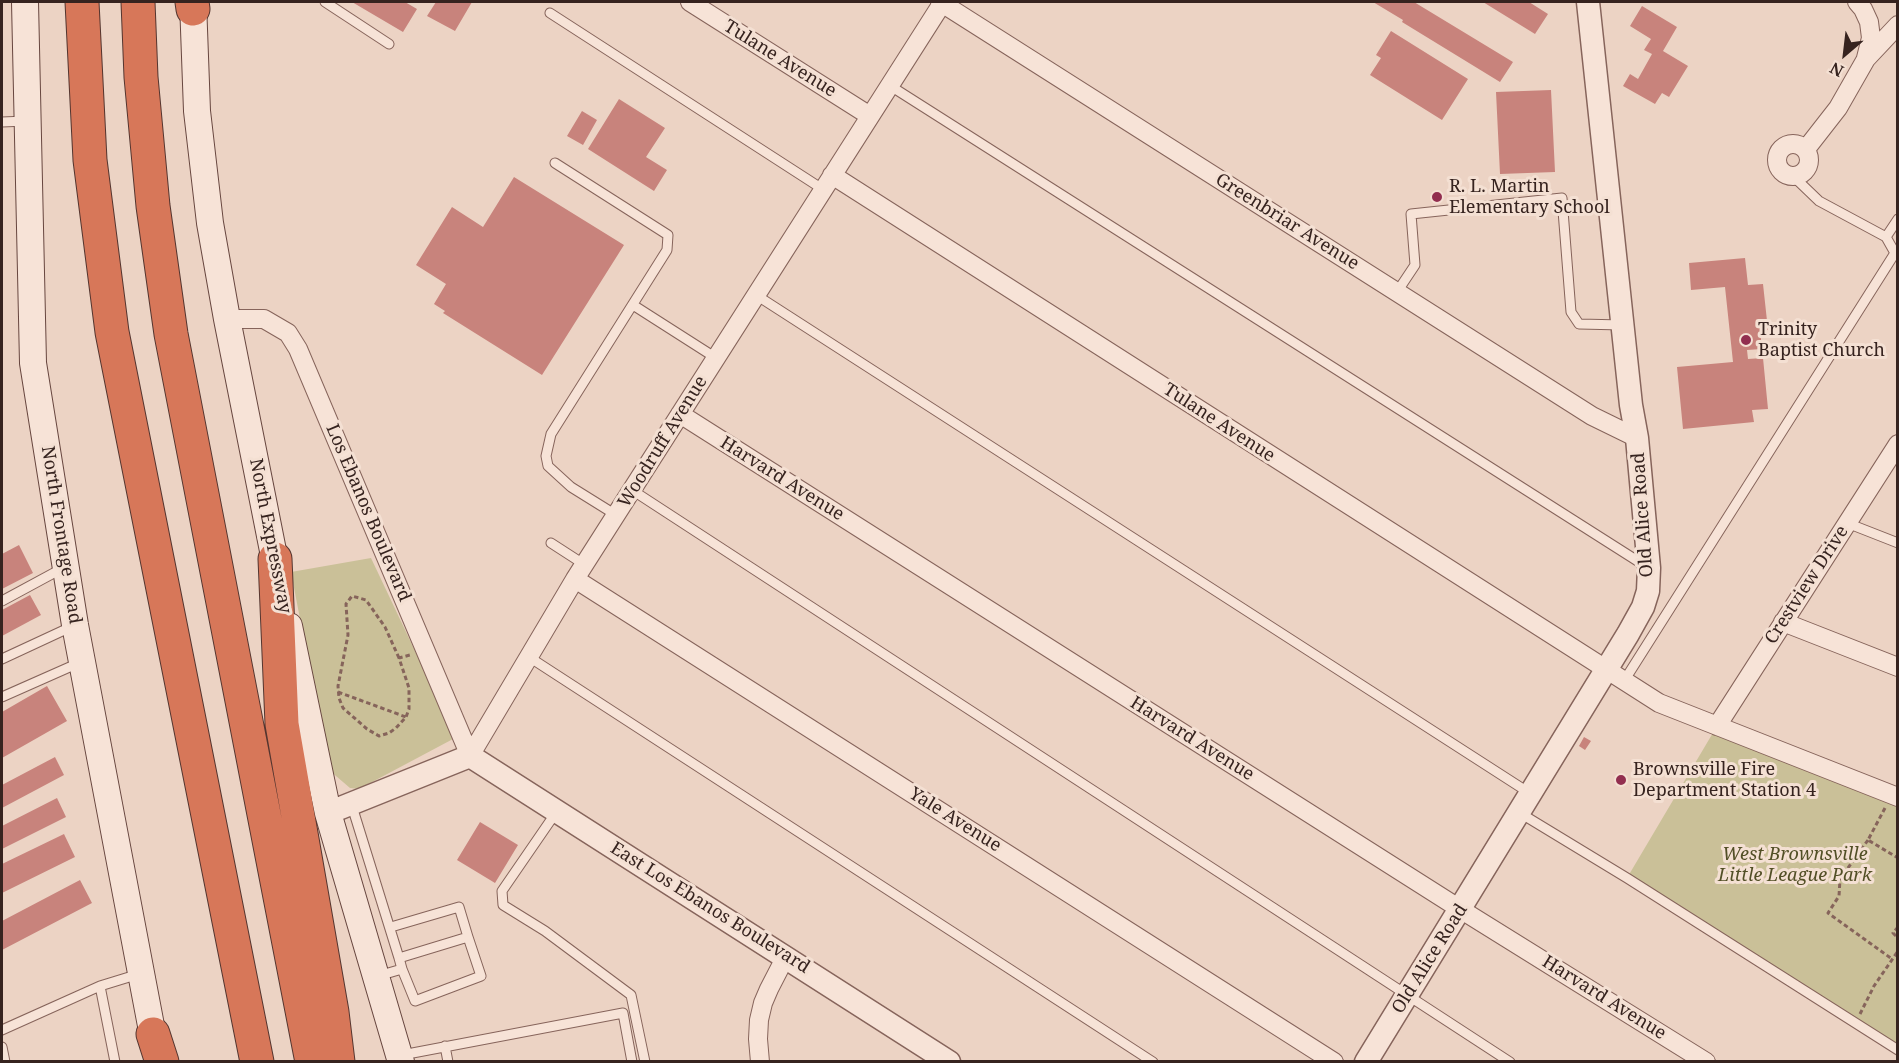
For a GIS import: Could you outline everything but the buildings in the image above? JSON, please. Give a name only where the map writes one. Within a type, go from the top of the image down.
[{"type":"highway","points":[[82,2],[90,160],[112,332],[257,1062]]},
{"type":"highway","points":[[138,2],[141,77],[153,206],[171,334],[312,1062]]},
{"type":"highway","points":[[275,559],[282,724],[332,1012],[338,1062]]},
{"type":"main road","name":"North Frontage Road","points":[[26,2],[33,363],[75,625],[141,974],[158,1052]]},
{"type":"main road","name":"North Expressway","points":[[193,4],[197,111],[210,223],[226,319],[328,813],[400,1059]]},
{"type":"street","name":"Tulane Avenue","points":[[690,2],[870,116]]},
{"type":"street","name":"Woodruff Avenue","points":[[470,756],[580,572],[942,2]]},
{"type":"street","name":"Greenbriar Avenue","points":[[942,2],[1592,416],[1637,438]]},
{"type":"street","name":"Old Alice Road","points":[[1366,1062],[1531,794],[1615,676],[1648,591],[1649,568],[1637,438],[1631,405],[1588,2]]},
{"type":"street","points":[[1806,149],[1838,108],[1869,54],[1871,38],[1869,22],[1857,2]]},
{"type":"street","points":[[1866,59],[1898,25]]},
{"type":"street","points":[[1789,143],[1798,144],[1806,149],[1810,158],[1808,167],[1802,174],[1793,176],[1784,173],[1778,166],[1777,157],[1781,148],[1789,143]]},
{"type":"street","name":"Tulane Avenue","points":[[828,182],[1659,703],[1895,796]]},
{"type":"street","name":"Los Ebanos Boulevard","points":[[226,319],[264,320],[288,333],[298,349],[470,756]]},
{"type":"street","name":"Harvard Avenue","points":[[680,414],[1460,909],[1706,1062]]},
{"type":"street","name":"Crestview Drive","points":[[1717,726],[1898,444]]},
{"type":"street","name":"Yale Avenue","points":[[580,572],[1334,1062]]},
{"type":"street","points":[[1783,622],[1898,667]]},
{"type":"street","points":[[328,813],[470,756]]},
{"type":"street","name":"East Los Ebanos Boulevard","points":[[470,756],[950,1062]]},
{"type":"street","points":[[760,1062],[759,1029],[764,1003],[768,989],[786,956]]},
{"type":"lane","points":[[325,2],[389,44]]},
{"type":"lane","points":[[550,13],[828,182]]},
{"type":"lane","points":[[889,86],[1649,568]]},
{"type":"lane","points":[[2,122],[29,121]]},
{"type":"lane","points":[[555,163],[668,236],[667,250],[551,434],[546,456],[548,466],[571,487],[616,515]]},
{"type":"lane","points":[[1615,676],[1895,253],[1886,237],[1819,201],[1793,176]]},
{"type":"lane","points":[[1396,292],[1415,265],[1411,214],[1562,198],[1571,312],[1579,324],[1623,325]]},
{"type":"lane","points":[[1886,237],[1898,219]]},
{"type":"lane","points":[[756,295],[1531,794]]},
{"type":"lane","points":[[633,305],[716,358]]},
{"type":"lane","points":[[632,490],[1510,1062]]},
{"type":"lane","points":[[1847,523],[1898,543]]},
{"type":"lane","points":[[551,543],[580,572]]},
{"type":"lane","points":[[2,601],[66,567]]},
{"type":"lane","points":[[2,659],[75,625]]},
{"type":"lane","points":[[529,657],[1153,1062]]},
{"type":"lane","points":[[2,697],[83,661]]},
{"type":"lane","points":[[351,803],[391,927],[402,969],[415,1000],[481,976],[459,907],[391,927]]},
{"type":"lane","points":[[556,811],[502,891],[503,905],[545,931],[631,995],[645,1062]]},
{"type":"lane","points":[[1520,813],[1898,1050]]},
{"type":"lane","points":[[399,958],[468,937]]},
{"type":"lane","points":[[376,976],[402,969]]},
{"type":"lane","points":[[2,1030],[100,987],[141,974]]},
{"type":"lane","points":[[100,987],[115,1062]]},
{"type":"lane","points":[[400,1059],[445,1046],[623,1013],[632,1062]]},
{"type":"lane","points":[[445,1046],[448,1062]]},
{"type":"lane","points":[[2,1047],[5,1062]]},
{"type":"path","points":[[352,596],[366,600],[385,627],[409,688],[409,709],[406,717],[389,733],[379,736],[367,729],[343,708],[339,692],[348,635],[346,604],[352,596]]},
{"type":"path","points":[[399,658],[426,651]]},
{"type":"path","points":[[339,692],[406,717]]},
{"type":"path","points":[[1892,959],[1828,913],[1839,896],[1840,879],[1895,796]]},
{"type":"path","points":[[1868,840],[1898,858]]},
{"type":"path","points":[[1898,927],[1893,933],[1898,938]]},
{"type":"path","points":[[1856,1023],[1874,986],[1898,951]]},
{"type":"green space","points":[[371,558],[443,710],[453,739],[359,789],[350,788],[329,770],[291,572]]},
{"type":"green space","name":"West Brownsville Little League Park","points":[[1717,726],[1897,797],[1897,1050],[1627,878]]},
{"type":"place","name":"R. L. Martin Elementary School","points":[[1437,197]]},
{"type":"place","name":"Trinity Baptist Church","points":[[1746,340]]},
{"type":"place","name":"Brownsville Fire Department Station 4","points":[[1621,780]]}]
